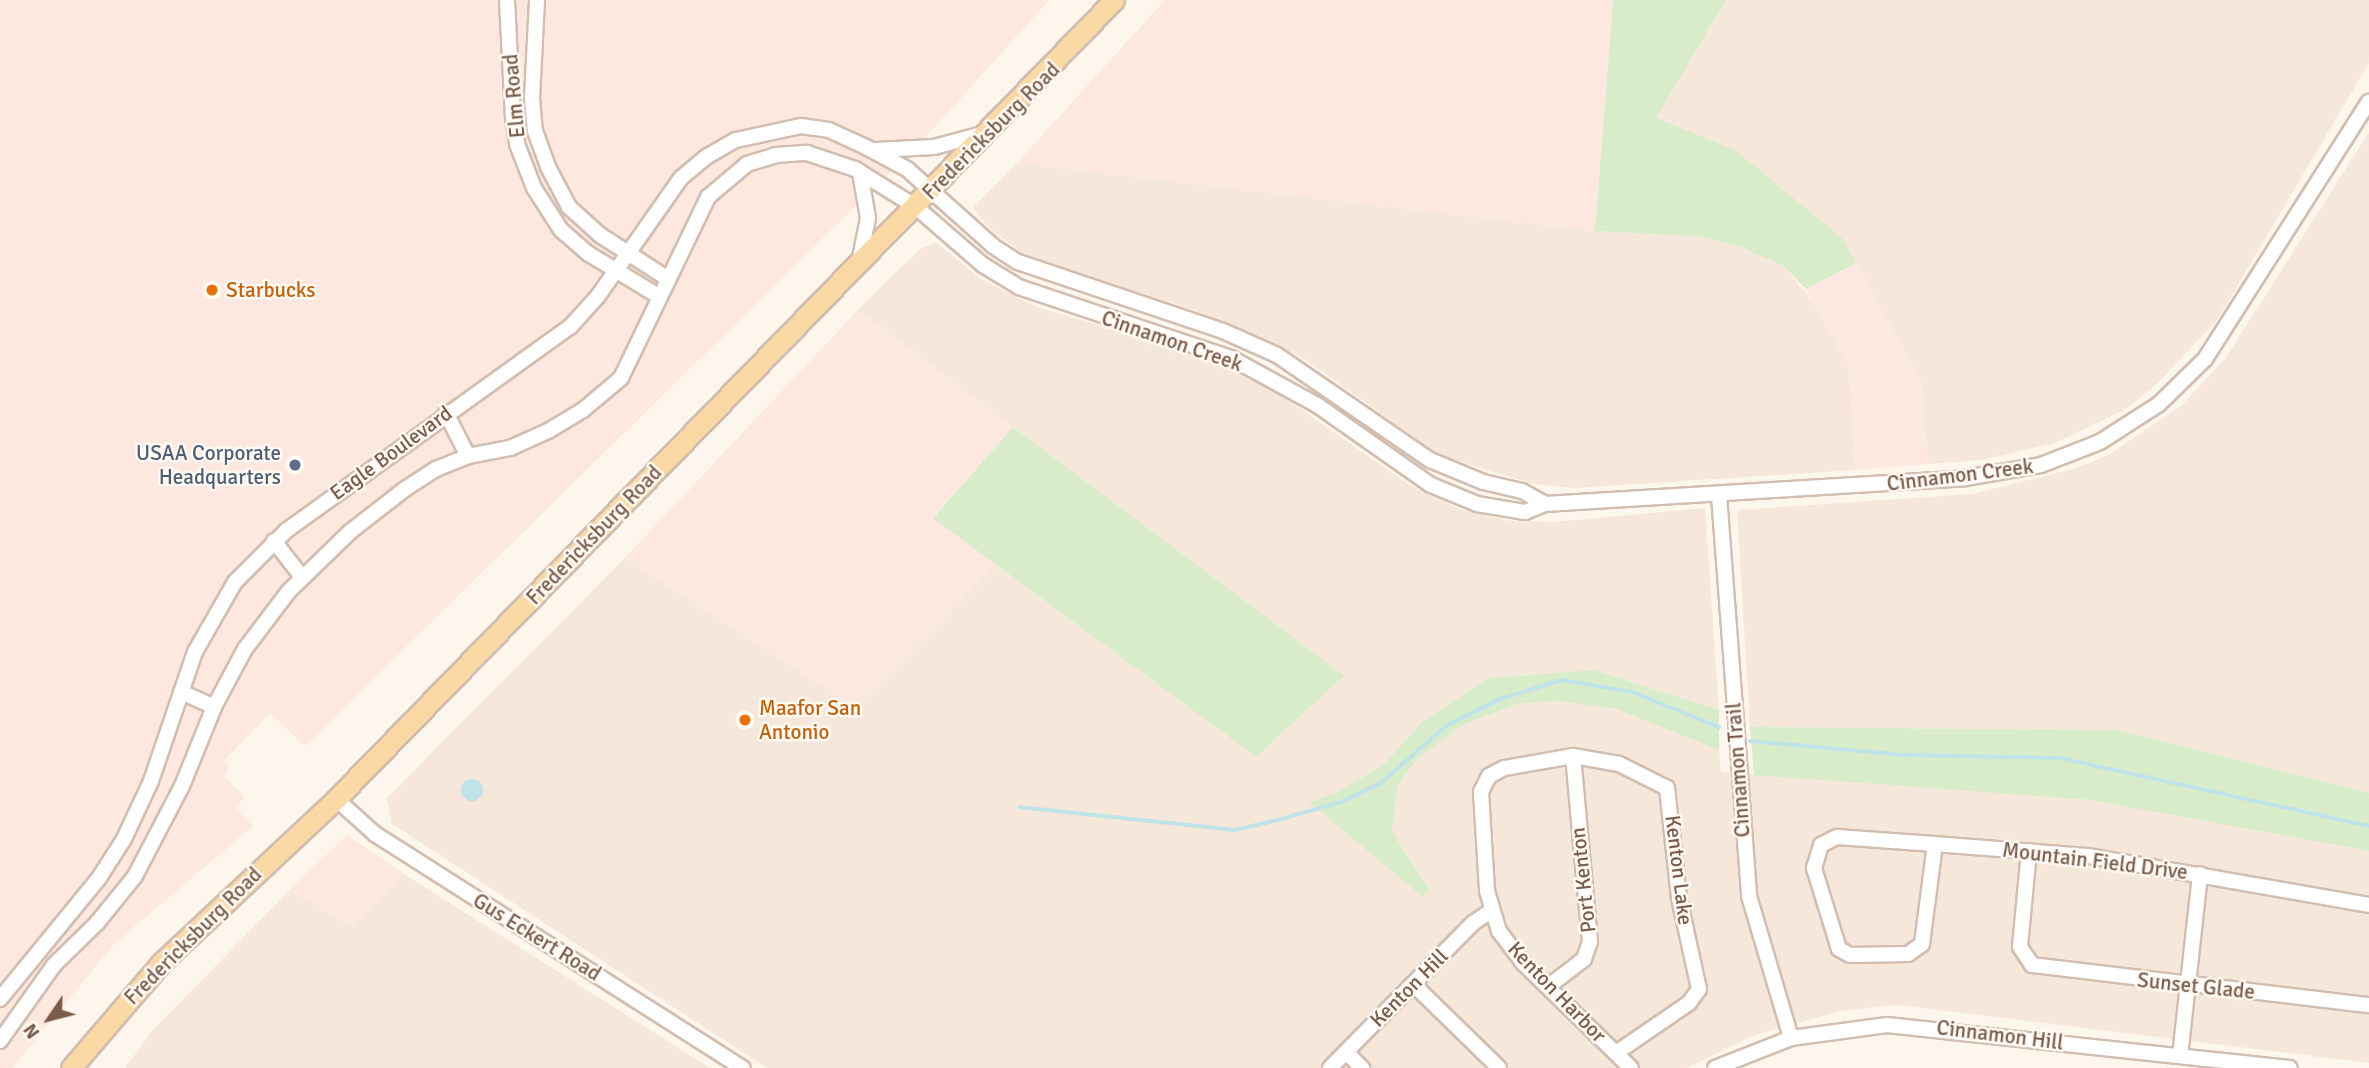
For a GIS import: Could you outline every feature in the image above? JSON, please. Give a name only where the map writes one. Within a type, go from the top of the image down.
[{"type":"main road","name":"Fredericksburg Road","points":[[71,1068],[162,962],[336,799],[916,207],[1114,0]]},
{"type":"street","name":"Elm Road","points":[[507,0],[511,100],[517,144],[530,177],[561,230],[615,271],[660,297]]},
{"type":"street","name":"Elm Road","points":[[537,0],[535,131],[569,206],[627,254],[668,279]]},
{"type":"street","name":"Cinnamon Creek","points":[[916,207],[983,265],[1019,286],[1070,306],[1231,358],[1317,405],[1402,468],[1477,504],[1525,512],[1545,504],[1938,481],[2017,471],[2088,447],[2122,429],[2186,380],[2228,329],[2369,102]]},
{"type":"street","name":"Eagle Boulevard","points":[[0,999],[99,878],[124,839],[151,781],[195,652],[235,582],[274,541],[446,412],[570,327],[615,271],[681,178],[706,156],[736,140],[802,126],[829,130],[907,169],[931,191]]},
{"type":"street","points":[[873,150],[934,147],[988,132]]},
{"type":"street","name":"Eagle Boulevard","points":[[0,1041],[54,965],[97,923],[135,876],[182,786],[214,707],[245,649],[303,577],[351,531],[405,489],[468,456],[510,448],[583,410],[621,377],[708,197],[747,164],[776,155],[807,153],[860,172],[916,207]]},
{"type":"street","points":[[859,264],[868,218],[860,172]]},
{"type":"street","name":"Cinnamon Creek","points":[[931,191],[1001,251],[1077,285],[1189,320],[1277,355],[1329,387],[1408,447],[1483,482],[1522,491],[1545,504]]},
{"type":"street","points":[[1070,306],[1077,285]]},
{"type":"street","points":[[446,412],[468,456]]},
{"type":"street","points":[[1477,504],[1483,482]]},
{"type":"street","name":"Cinnamon Trail","points":[[1719,495],[1749,896],[1791,1038]]},
{"type":"street","points":[[274,541],[303,577]]},
{"type":"street","points":[[181,692],[214,707]]},
{"type":"street","points":[[1491,911],[1484,859],[1483,783],[1497,772],[1523,762],[1573,756]]},
{"type":"street","name":"Port Kenton","points":[[1549,986],[1584,958],[1590,942],[1573,756]]},
{"type":"street","name":"Kenton Lake","points":[[1573,756],[1619,764],[1667,788],[1679,898],[1699,979],[1695,998],[1616,1053]]},
{"type":"street","name":"Gus Eckert Road","points":[[336,799],[375,834],[743,1068]]},
{"type":"street","name":"Mountain Field Drive","points":[[1935,844],[1922,944],[1908,954],[1878,954],[1845,953],[1834,943],[1814,868],[1821,845],[1837,838],[1935,844],[2029,851],[2200,874],[2369,905]]},
{"type":"street","name":"Sunset Glade","points":[[2029,851],[2020,947],[2025,960],[2043,969],[2369,1005]]},
{"type":"street","points":[[2180,1056],[2200,874]]},
{"type":"street","name":"Kenton Hill","points":[[1330,1068],[1473,923],[1491,911]]},
{"type":"street","name":"Kenton Harbor","points":[[1491,911],[1511,948],[1631,1068]]},
{"type":"street","points":[[1413,984],[1499,1068]]},
{"type":"street","name":"Cinnamon Hill","points":[[1715,1068],[1791,1038],[1887,1025],[2290,1068]]},
{"type":"street","points":[[1346,1052],[1362,1068]]},
{"type":"shaded area","name":"USAA Corporate Headquarters","points":[[0,0],[1049,0],[923,140],[305,746],[270,713],[224,761],[229,765],[224,777],[245,797],[235,808],[253,826],[114,944],[12,1068],[0,1068]]},
{"type":"shaded area","points":[[1165,0],[1613,0],[1595,231],[1017,163]]},
{"type":"shaded area","points":[[1726,0],[2369,0],[2369,63],[2217,320],[2158,383],[2126,409],[2055,443],[1981,460],[1928,464],[1921,383],[1843,239],[1656,118]]},
{"type":"shaded area","points":[[2369,132],[2369,793],[2117,730],[1750,727],[1737,510],[1973,494],[2077,468],[2110,454],[2182,405],[2225,359]]},
{"type":"shaded area","points":[[1017,163],[1595,231],[1703,237],[1741,247],[1783,266],[1825,316],[1849,367],[1856,470],[1574,488],[1533,484],[1441,456],[1300,356],[1191,309],[1054,267],[1020,251],[990,229],[973,208]]},
{"type":"shaded area","points":[[936,242],[981,279],[1040,308],[1187,350],[1239,372],[1278,393],[1411,486],[1459,509],[1511,521],[1554,522],[1705,508],[1719,710],[1594,670],[1488,678],[1422,722],[1384,764],[1338,792],[1310,802],[1429,890],[1392,831],[1397,787],[1418,758],[1465,724],[1517,704],[1560,701],[1616,709],[1719,750],[1721,772],[2090,800],[2369,851],[2369,1063],[1897,1005],[1841,1011],[1755,1035],[1687,1068],[767,1068],[392,824],[387,798],[625,558],[855,707],[996,565],[1256,757],[1343,677],[858,310],[921,248]]},
{"type":"shaded area","points":[[1856,263],[1921,383],[1928,464],[1856,470],[1849,367],[1806,289]]},
{"type":"shaded area","points":[[858,310],[1013,427],[933,517],[996,565],[855,707],[625,558]]},
{"type":"shaded area","points":[[347,835],[404,874],[353,928],[290,890]]},
{"type":"shaded area","points":[[404,874],[710,1068],[125,1068],[153,1030],[290,890],[353,927]]},
{"type":"green space","points":[[1613,0],[1726,0],[1656,118],[1735,150],[1843,239],[1856,263],[1806,289],[1783,266],[1741,247],[1703,237],[1595,231]]},
{"type":"green space","points":[[1013,427],[1344,676],[1256,757],[933,518]]},
{"type":"green space","points":[[1594,670],[1719,710],[1719,750],[1616,709],[1560,701],[1517,704],[1465,724],[1418,758],[1397,787],[1392,831],[1429,890],[1423,897],[1309,802],[1338,792],[1384,764],[1422,722],[1488,678]]},
{"type":"green space","points":[[1750,727],[2117,730],[2369,793],[2369,851],[2090,800],[1754,775]]},
{"type":"water","points":[[472,779],[480,782],[483,790],[480,798],[472,801],[464,798],[461,790],[464,782]]},
{"type":"waterway","points":[[1019,807],[1235,830],[1278,820],[1341,802],[1381,783],[1446,726],[1500,699],[1562,680],[1632,692],[1719,727]]},
{"type":"waterway","points":[[1750,741],[1905,755],[2060,758],[2369,826]]},
{"type":"place","name":"Starbucks","points":[[212,290]]},
{"type":"place","name":"USAA Corporate Headquarters","points":[[295,465]]},
{"type":"place","name":"Maafor San Antonio","points":[[745,720]]}]
